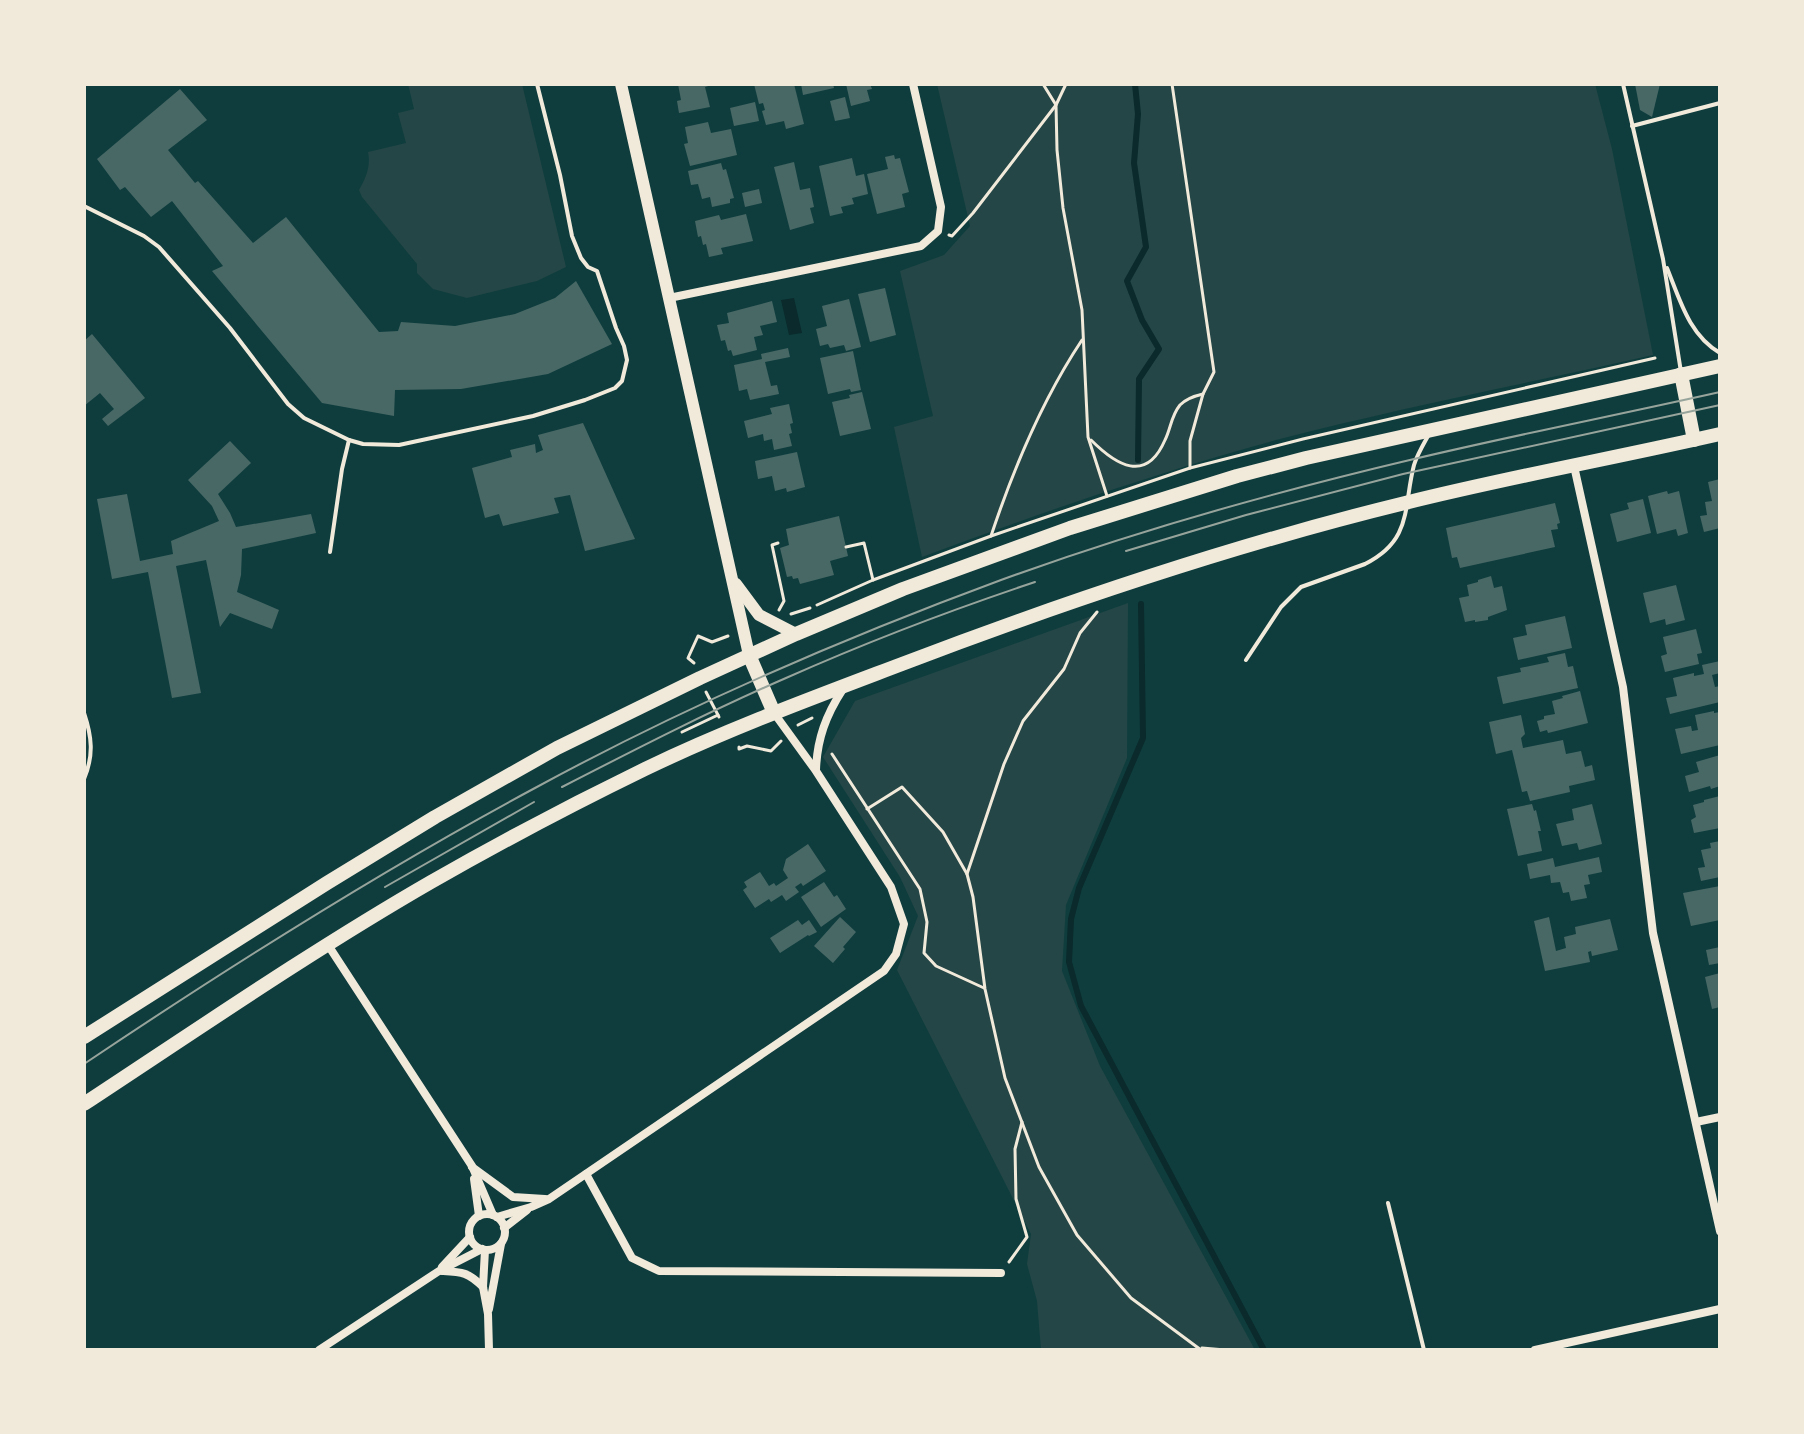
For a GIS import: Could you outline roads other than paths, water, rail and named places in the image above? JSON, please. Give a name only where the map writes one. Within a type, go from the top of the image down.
[{"type":"highway","points":[[85,1031],[102,1025],[483,789],[584,734],[749,655],[903,589],[1070,528],[1237,476],[1720,366]]},
{"type":"highway","points":[[1681,374],[1694,440]]},
{"type":"highway","points":[[84,1104],[328,945],[431,882],[647,768],[728,731],[1037,613],[1175,566],[1409,502],[1720,434]]},
{"type":"highway","points":[[749,655],[774,713]]},
{"type":"main road","points":[[621,84],[749,655]]},
{"type":"main road","points":[[732,578],[759,615],[796,634]]},
{"type":"street","points":[[669,298],[921,246],[938,231],[941,207],[913,84]]},
{"type":"street","points":[[1574,466],[1623,687],[1653,933],[1720,1231]]},
{"type":"street","points":[[816,771],[817,748],[825,723],[845,685]]},
{"type":"street","points":[[483,1250],[470,1237],[470,1226],[479,1216],[495,1216],[549,1199],[884,971],[896,954],[904,924],[891,887],[816,771],[774,713]]},
{"type":"street","points":[[328,945],[472,1166],[495,1216],[504,1228],[488,1314]]},
{"type":"street","points":[[1696,1122],[1720,1117]]},
{"type":"street","points":[[472,1166],[513,1197],[549,1199]]},
{"type":"street","points":[[472,1166],[479,1216]]},
{"type":"street","points":[[586,1174],[632,1258],[659,1271],[1001,1273]]},
{"type":"street","points":[[504,1228],[531,1207]]},
{"type":"street","points":[[439,1271],[470,1237]]},
{"type":"street","points":[[319,1350],[439,1271],[501,1243]]},
{"type":"street","points":[[483,1250],[489,1350]]},
{"type":"street","points":[[439,1271],[463,1272],[483,1287]]},
{"type":"street","points":[[1535,1350],[1720,1309]]},
{"type":"lane","points":[[84,206],[144,236],[159,247],[230,328],[288,404],[304,418],[349,440],[379,446],[399,445],[533,416],[615,388],[622,381],[627,360],[597,271],[588,267],[581,258],[572,236],[537,84]]},
{"type":"lane","points":[[1623,84],[1663,259],[1681,374]]},
{"type":"lane","points":[[1632,126],[1720,103]]},
{"type":"lane","points":[[1663,259],[1690,325],[1707,346],[1720,353]]},
{"type":"lane","points":[[1246,660],[1281,607],[1301,587],[1374,560],[1392,544],[1403,524],[1414,467],[1431,430]]},
{"type":"lane","points":[[330,552],[349,440]]},
{"type":"lane","points":[[84,713],[92,742],[91,762],[84,779]]},
{"type":"lane","points":[[1388,1203],[1424,1350]]},
{"type":"waterway","points":[[1135,84],[1138,114],[1134,163],[1146,247],[1127,281],[1142,320],[1159,349],[1139,379],[1138,460]]},
{"type":"waterway","points":[[1141,604],[1143,738],[1079,888],[1071,919],[1069,962],[1081,1006],[1264,1350]]},
{"type":"tram line","points":[[84,1064],[306,920],[477,820],[591,758],[706,702],[882,626],[1052,562],[1257,499],[1452,450],[1720,392]]},
{"type":"tram line","points":[[1126,551],[1246,515],[1403,474],[1720,405]]},
{"type":"tram line","points":[[562,787],[701,717],[817,665],[909,627],[1035,582]]},
{"type":"tram line","points":[[385,887],[534,802]]}]
